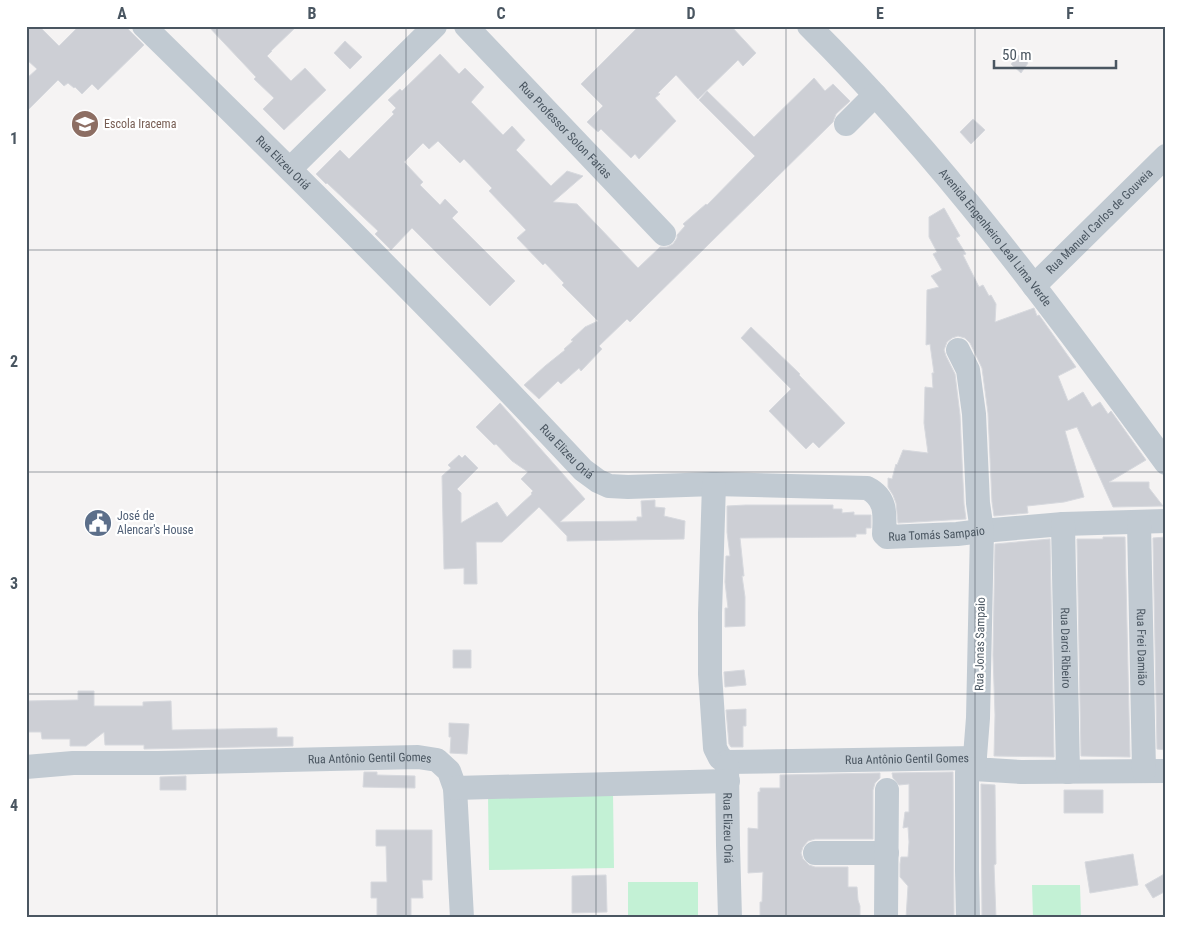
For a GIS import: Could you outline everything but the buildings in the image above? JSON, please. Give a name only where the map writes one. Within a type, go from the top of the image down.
[{"type":"street","name":"Rua Elizeu Oriá","points":[[144,26],[290,169],[492,373],[583,470],[598,481],[609,486],[714,484]]},
{"type":"street","points":[[290,169],[435,26]]},
{"type":"street","name":"Rua Professor Solon Farias","points":[[466,26],[664,234]]},
{"type":"street","name":"Avenida Engenheiro Leal Lima Verde","points":[[809,26],[875,95],[957,189],[1034,286],[1166,463]]},
{"type":"street","points":[[846,124],[875,95]]},
{"type":"street","name":"Rua Manuel Carlos de Gouveia","points":[[1034,286],[1166,156]]},
{"type":"street","name":"Rua Jonas Sampaio","points":[[958,350],[968,370],[974,414],[978,503],[982,531],[978,718],[974,764],[967,773],[968,918]]},
{"type":"street","points":[[714,484],[710,674],[715,748],[727,771]]},
{"type":"street","name":"Rua Tomás Sampaio","points":[[714,484],[867,488],[878,496],[883,504],[884,534],[887,537],[957,534],[1064,524],[1166,521]]},
{"type":"street","name":"Rua Frei Damião","points":[[1139,522],[1155,771]]},
{"type":"street","name":"Rua Darci Ribeiro","points":[[1064,524],[1068,772]]},
{"type":"street","name":"Rua Antônio Gentil Gomes","points":[[26,767],[73,763],[418,758],[437,760],[449,771],[455,788],[727,771],[974,764],[1022,772],[1155,771]]},
{"type":"street","name":"Rua Elizeu Oriá","points":[[727,771],[730,918]]},
{"type":"street","points":[[455,788],[462,918]]},
{"type":"street","points":[[886,918],[887,790]]},
{"type":"street","points":[[815,853],[887,853]]},
{"type":"green space","points":[[613,793],[614,868],[489,870],[488,795]]},
{"type":"green space","points":[[628,882],[698,882],[698,918],[628,918]]},
{"type":"green space","points":[[1032,885],[1080,885],[1081,918],[1033,918]]},
{"type":"place","name":"Escola Iracema","points":[[85,124]]},
{"type":"place","name":"José de Alencar's House","points":[[98,523]]}]
